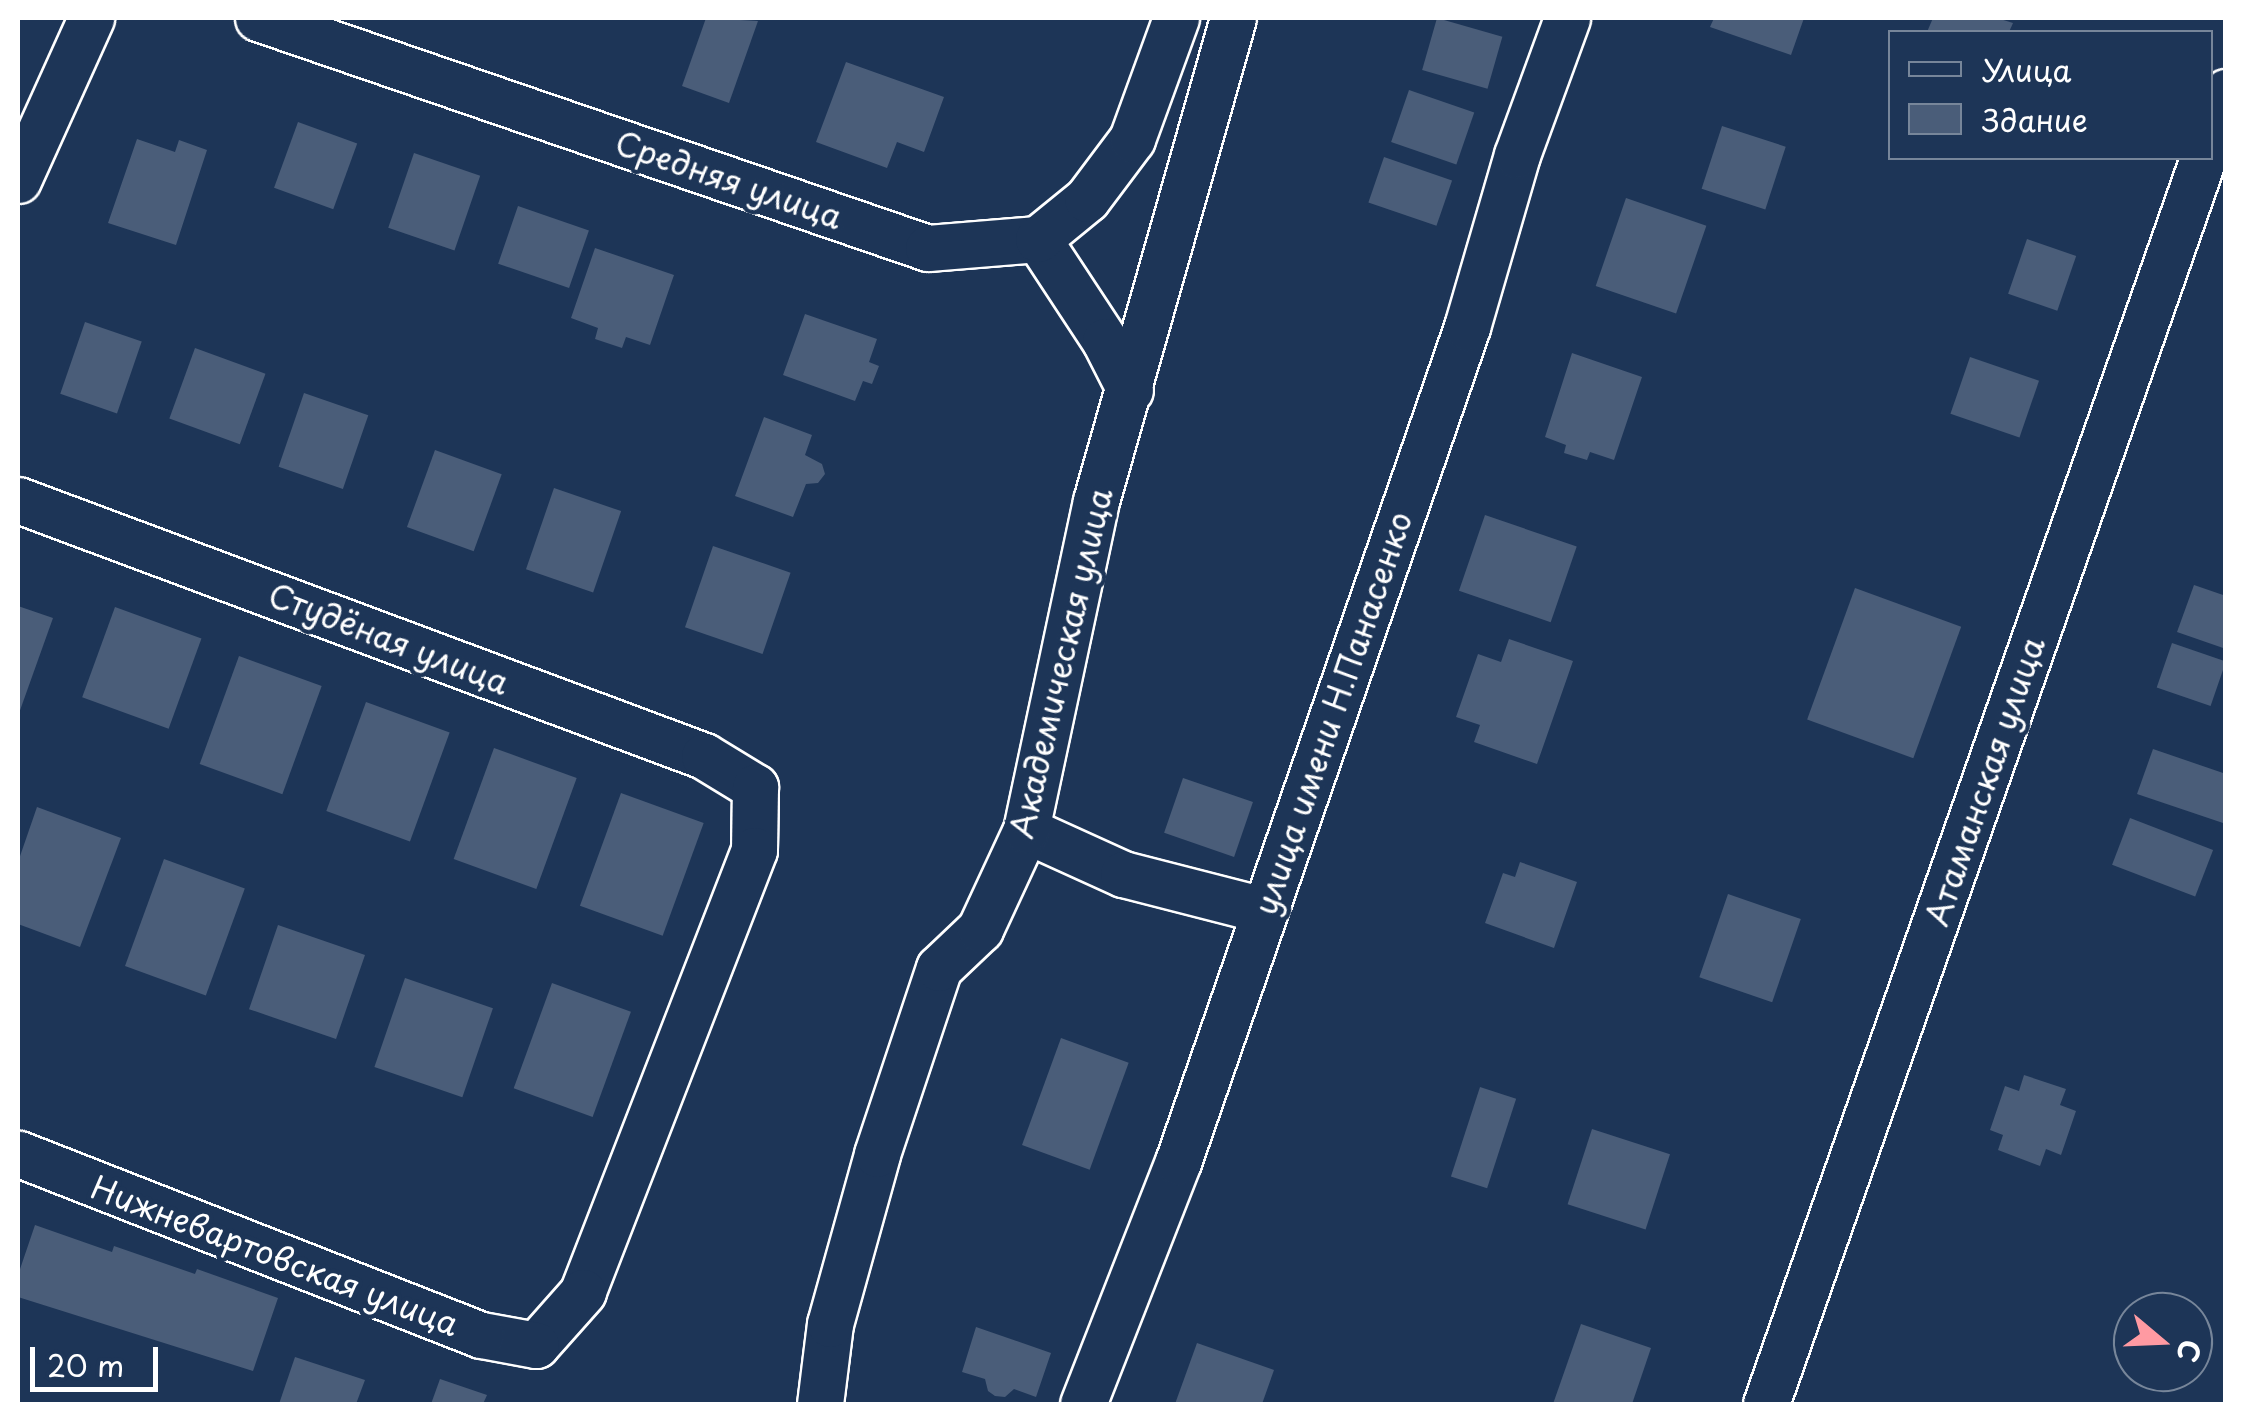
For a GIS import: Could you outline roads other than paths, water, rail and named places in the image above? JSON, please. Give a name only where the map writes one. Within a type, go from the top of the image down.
[{"type":"street","points":[[18,180],[91,18]]},
{"type":"street","name":"Средняя улица","points":[[258,18],[928,248],[1038,239]]},
{"type":"street","points":[[1130,390],[1105,342],[1038,239],[1087,199],[1132,139],[1176,18]]},
{"type":"street","name":"Академическая улица","points":[[820,1404],[830,1324],[877,1154],[939,968],[980,929],[1026,830],[1092,519],[1233,18]]},
{"type":"street","name":"улица имени Н.Панасенко","points":[[1083,1404],[1178,1162],[1467,328],[1517,155],[1568,18]]},
{"type":"street","points":[[2213,127],[2226,92]]},
{"type":"street","name":"Атаманская улица","points":[[1766,1404],[2202,160]]},
{"type":"street","name":"Студёная улица","points":[[18,500],[704,756],[756,787],[754,850],[583,1292],[536,1345]]},
{"type":"street","points":[[1026,830],[1123,874],[1264,910]]},
{"type":"street","name":"Нижневартовская улица","points":[[18,1154],[480,1335],[536,1345]]}]
